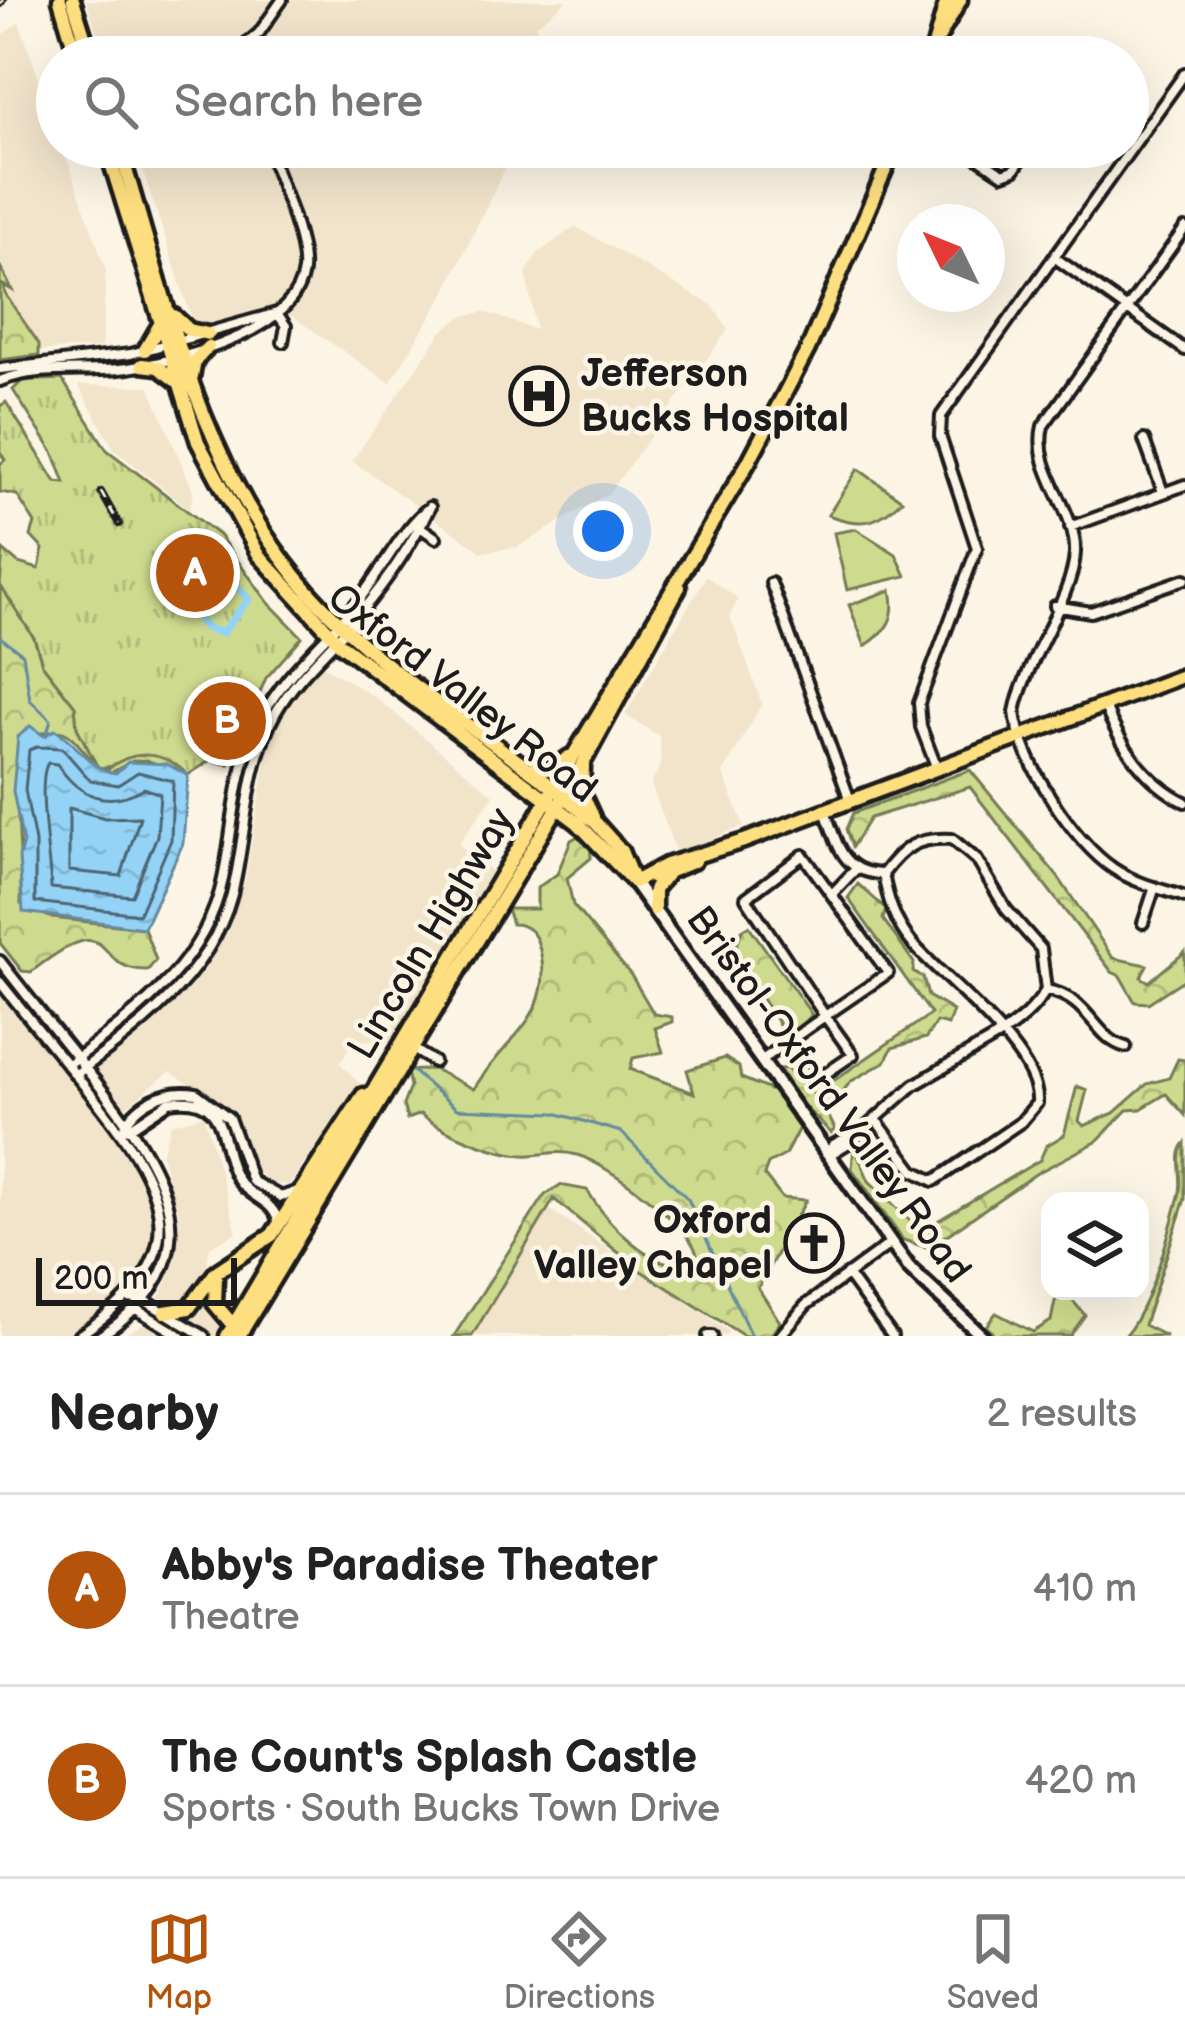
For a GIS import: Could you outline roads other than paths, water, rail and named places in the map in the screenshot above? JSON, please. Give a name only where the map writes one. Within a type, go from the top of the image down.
[{"type":"main road","points":[[60,0],[78,36]]},
{"type":"main road","points":[[74,0],[83,36]]},
{"type":"main road","points":[[939,36],[946,0]]},
{"type":"main road","points":[[940,36],[960,0]]},
{"type":"main road","name":"Oxford Valley Road","points":[[113,168],[185,382],[252,517],[293,575],[336,630],[621,851],[634,882]]},
{"type":"main road","name":"Oxford Valley Road","points":[[125,168],[165,314]]},
{"type":"main road","name":"Lincoln Highway","points":[[555,798],[584,763],[792,382],[886,168]]},
{"type":"main road","points":[[142,365],[163,369],[185,382],[208,340],[165,314],[157,336],[145,350]]},
{"type":"main road","name":"Lincoln Highway","points":[[235,1333],[690,564]]},
{"type":"main road","points":[[634,882],[1185,675]]},
{"type":"main road","points":[[578,748],[552,769],[522,775],[532,836],[568,824],[592,827],[582,793],[584,763]]},
{"type":"main road","name":"Oxford Valley Road","points":[[592,827],[634,882]]},
{"type":"main road","name":"Lincoln Highway","points":[[396,1060],[410,1047],[532,836]]},
{"type":"main road","points":[[621,851],[642,865],[666,870]]},
{"type":"main road","points":[[654,909],[654,890],[666,870]]},
{"type":"main road","name":"Bristol-Oxford Valley Road","points":[[634,882],[891,1243],[929,1292],[982,1336]]},
{"type":"main road","points":[[165,1312],[189,1308],[223,1266],[261,1245],[279,1224],[336,1128],[396,1060]]},
{"type":"main road","points":[[223,1266],[214,1298],[235,1333]]},
{"type":"street","points":[[256,36],[282,0]]},
{"type":"street","points":[[1149,124],[1185,73]]},
{"type":"street","points":[[0,381],[28,373],[142,365],[277,313],[296,292],[304,266],[274,168]]},
{"type":"street","points":[[936,766],[921,727],[919,703],[977,548],[940,436],[940,416],[1117,168]]},
{"type":"street","points":[[1185,228],[1041,434],[1041,450],[1070,527],[1075,558],[1016,704],[1020,735],[1039,778],[1093,850],[1113,869],[1185,896]]},
{"type":"street","points":[[1054,257],[1185,350]]},
{"type":"street","points":[[277,313],[286,326],[283,342]]},
{"type":"street","points":[[0,369],[176,349]]},
{"type":"street","points":[[1144,440],[1163,492]]},
{"type":"street","points":[[1070,527],[1185,484]]},
{"type":"street","points":[[67,1065],[164,987],[197,946],[222,884],[253,736],[287,675],[336,630],[421,527],[430,507],[336,630],[291,689],[270,724],[256,762],[232,894],[207,952],[177,991],[75,1075]]},
{"type":"street","points":[[421,527],[436,538]]},
{"type":"street","points":[[1055,606],[1091,612],[1185,579]]},
{"type":"street","points":[[771,583],[850,800]]},
{"type":"street","points":[[1104,704],[1118,736],[1142,767],[1185,802]]},
{"type":"street","points":[[824,810],[842,856],[855,870],[883,874]]},
{"type":"street","points":[[829,1155],[833,1144],[876,1120],[914,1085],[1026,1017],[1046,990],[1041,950],[1006,909],[965,847],[952,839],[912,842],[883,874]]},
{"type":"street","points":[[762,1060],[784,1044],[825,1016],[888,973],[802,855],[746,898],[825,1016],[853,1055],[812,1083],[784,1044]]},
{"type":"street","points":[[832,894],[855,870]]},
{"type":"street","points":[[876,1120],[914,1171],[928,1180],[945,1178],[1021,1122],[1037,1103],[1033,1082],[1000,1035],[961,986],[913,944],[897,922],[883,874]]},
{"type":"street","points":[[1143,923],[1155,887]]},
{"type":"street","points":[[0,961],[130,1124],[160,1173],[171,1212],[168,1250],[144,1300],[100,1336]]},
{"type":"street","points":[[0,982],[122,1132],[147,1169],[159,1216],[153,1257],[128,1298],[78,1336]]},
{"type":"street","points":[[1046,990],[1086,1007],[1114,1044],[1126,1047]]},
{"type":"street","points":[[410,1047],[434,1062]]},
{"type":"street","points":[[122,1132],[167,1093],[204,1095],[229,1118],[252,1181],[281,1197],[300,1188]]},
{"type":"street","points":[[130,1124],[170,1102],[206,1108],[223,1130],[239,1182],[274,1208],[279,1224]]},
{"type":"street","points":[[780,1336],[799,1311],[891,1243]]},
{"type":"street","points":[[847,1274],[892,1336]]},
{"type":"street","points":[[128,1298],[144,1300],[204,1336]]},
{"type":"street","points":[[128,1298],[136,1309],[181,1336]]},
{"type":"water","points":[[30,726],[44,736],[55,730],[106,771],[116,773],[128,762],[167,764],[188,775],[183,843],[144,928],[23,912],[19,857],[23,843],[13,791],[18,737]]},
{"type":"waterway","points":[[207,545],[220,558],[202,582],[203,592],[216,597],[233,582],[249,599],[222,633],[206,628],[169,588],[171,577],[207,545]]},
{"type":"waterway","points":[[0,637],[23,654],[30,700],[51,720],[46,736]]},
{"type":"waterway","points":[[409,1068],[457,1109],[555,1113],[621,1132],[688,1199],[751,1336]]},
{"type":"railway","points":[[0,4],[3,0]]},
{"type":"railway","points":[[101,492],[119,524]]},
{"type":"place","name":"Jefferson Bucks Hospital","points":[[539,396]]},
{"type":"place","name":"Abby's Paradise Theater","points":[[195,573]]},
{"type":"place","name":"The Count's Splash Castle","points":[[227,721]]},
{"type":"place","name":"Oxford Valley Chapel","points":[[814,1243]]}]
